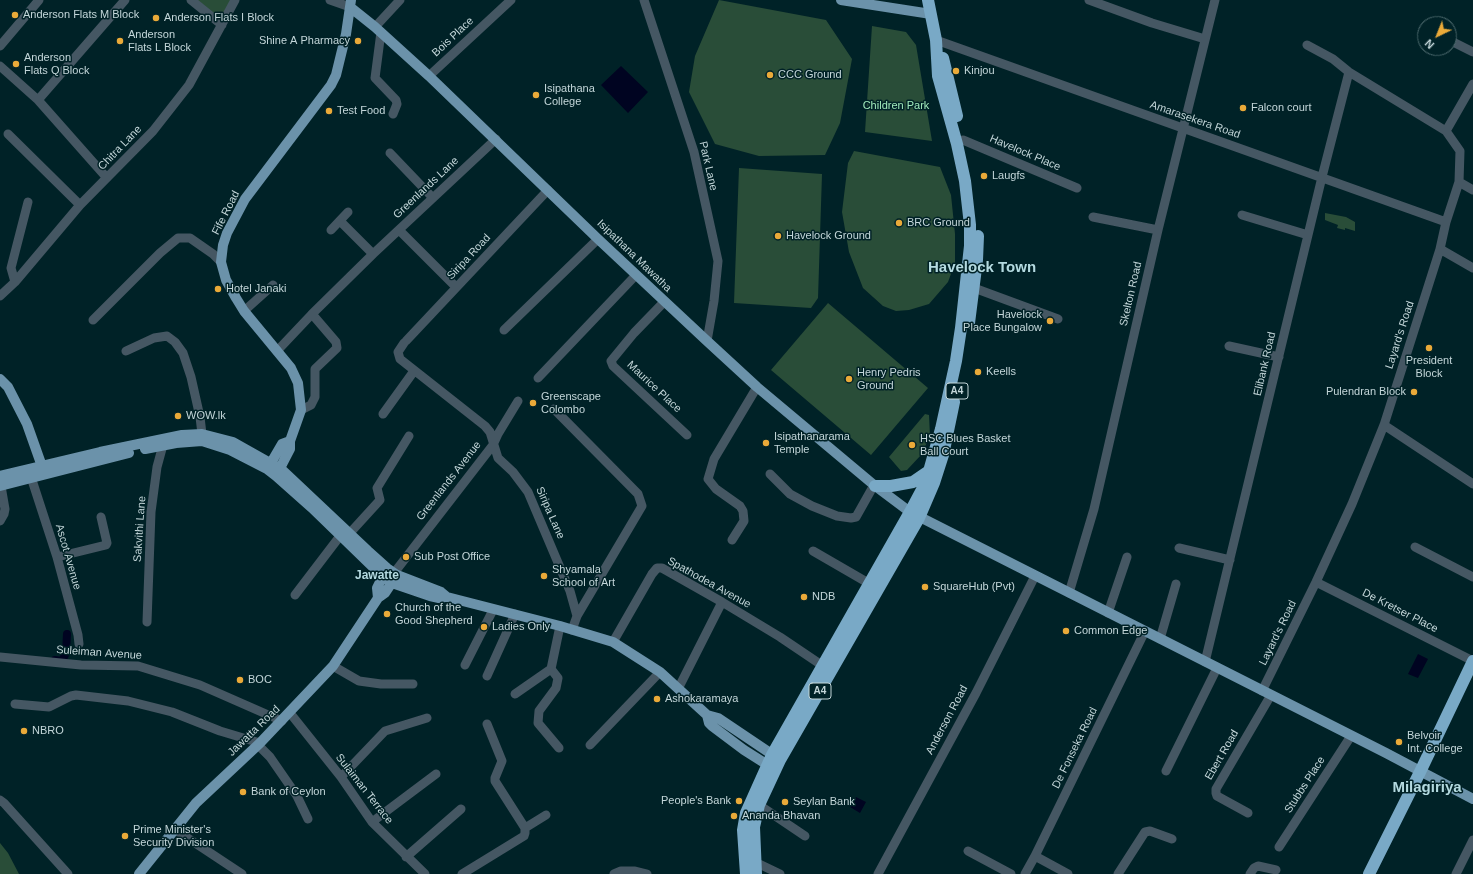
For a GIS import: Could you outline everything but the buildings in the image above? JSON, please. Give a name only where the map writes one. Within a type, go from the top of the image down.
[{"type":"highway","name":"A4","points":[[746,874],[743,830],[746,813],[822,666],[870,584],[915,515],[941,429],[956,361],[970,246],[970,225],[965,181],[957,144],[938,76],[936,40],[928,0]]},
{"type":"highway","name":"A4","points":[[755,868],[754,827],[759,805],[773,762],[934,483],[951,422],[967,338],[974,288],[977,260],[978,224],[964,140],[941,51],[936,40]]},
{"type":"highway","points":[[875,485],[891,486],[913,482],[929,471]]},
{"type":"highway","points":[[1369,874],[1473,661]]},
{"type":"main road","points":[[841,0],[931,14]]},
{"type":"main road","name":"Isipathana Mawatha","points":[[351,4],[496,139],[636,276],[757,387],[875,485],[915,515],[1473,799]]},
{"type":"main road","name":"Fife Road","points":[[279,472],[290,449],[290,441],[301,410],[298,382],[291,368],[244,311],[226,280],[221,262],[223,245],[227,233],[245,199],[331,84],[336,75],[343,48],[351,4]]},
{"type":"main road","points":[[0,379],[8,387],[27,424],[44,470]]},
{"type":"main road","points":[[0,482],[44,470],[101,459],[163,442],[182,434],[202,434],[233,442],[279,472],[345,535],[390,575],[441,592],[447,597],[560,626],[613,642],[660,672],[707,715],[709,723],[712,726],[773,762]]},
{"type":"main road","points":[[163,442],[202,441],[230,450],[269,466]]},
{"type":"main road","name":"Fife Road","points":[[269,466],[282,444],[290,441]]},
{"type":"main road","points":[[0,482],[31,477],[44,470]]},
{"type":"main road","name":"Jawatta Road","points":[[138,874],[196,803],[290,713],[333,666],[378,598],[377,588],[390,575]]},
{"type":"street","points":[[0,46],[39,0]]},
{"type":"street","points":[[38,100],[125,0]]},
{"type":"street","points":[[190,0],[222,25]]},
{"type":"street","name":"Chitra Lane","points":[[0,296],[15,282],[80,205],[153,131],[189,85],[235,0]]},
{"type":"street","points":[[330,0],[351,4]]},
{"type":"street","points":[[393,114],[397,104],[396,100],[375,78],[378,29],[400,0]]},
{"type":"street","name":"Bois Place","points":[[429,76],[511,0]]},
{"type":"street","name":"Park Lane","points":[[644,0],[694,152],[718,261],[714,301],[707,341]]},
{"type":"street","points":[[1089,0],[1152,23],[1205,39]]},
{"type":"street","name":"Skelton Road","points":[[1069,593],[1094,509],[1158,230],[1215,0]]},
{"type":"street","name":"Amarasekera Road","points":[[936,40],[1446,222]]},
{"type":"street","points":[[1457,44],[1473,52]]},
{"type":"street","name":"Layard's Road","points":[[1266,693],[1352,504],[1384,426],[1440,249],[1446,222],[1459,182],[1460,151],[1446,131],[1349,72],[1333,59],[1307,45]]},
{"type":"street","points":[[0,66],[38,100],[107,178]]},
{"type":"street","name":"Elibank Road","points":[[1206,662],[1322,177],[1349,72]]},
{"type":"street","points":[[1446,131],[1473,84]]},
{"type":"street","points":[[8,134],[80,205]]},
{"type":"street","name":"Greenlands Lane","points":[[277,351],[373,254],[496,139]]},
{"type":"street","name":"Havelock Place","points":[[964,140],[1077,188]]},
{"type":"street","points":[[390,153],[433,198]]},
{"type":"street","points":[[1459,182],[1473,190]]},
{"type":"street","name":"Siripa Road","points":[[398,352],[405,342],[548,190]]},
{"type":"street","points":[[15,282],[11,268],[28,202]]},
{"type":"street","points":[[331,230],[348,212]]},
{"type":"street","points":[[1242,215],[1308,235]]},
{"type":"street","points":[[1093,217],[1158,230]]},
{"type":"street","points":[[340,221],[373,254]]},
{"type":"street","points":[[399,230],[456,287]]},
{"type":"street","points":[[93,320],[160,253],[178,238],[190,238],[213,254],[221,262]]},
{"type":"street","points":[[504,330],[598,239]]},
{"type":"street","points":[[1440,249],[1473,268]]},
{"type":"street","points":[[538,378],[636,276]]},
{"type":"street","points":[[244,311],[273,285]]},
{"type":"street","points":[[974,288],[1058,319]]},
{"type":"street","name":"Maurice Place","points":[[664,302],[634,333],[611,361],[613,366],[688,435]]},
{"type":"street","points":[[301,410],[311,405],[315,397],[314,369],[337,348],[336,342],[312,314]]},
{"type":"street","points":[[126,351],[154,338],[167,336],[175,342],[183,353],[191,377],[200,417],[202,434]]},
{"type":"street","points":[[1229,346],[1279,357]]},
{"type":"street","name":"Siripa Lane","points":[[398,352],[400,359],[485,426],[490,432],[498,458],[513,472],[528,492],[570,591],[577,616]]},
{"type":"street","points":[[384,414],[414,371]]},
{"type":"street","points":[[732,540],[744,521],[743,511],[740,506],[716,490],[708,479],[714,459],[757,387]]},
{"type":"street","name":"Greenlands Avenue","points":[[390,575],[493,445],[518,401]]},
{"type":"street","points":[[554,409],[638,494],[642,506],[577,616],[572,630]]},
{"type":"street","points":[[1384,426],[1473,484]]},
{"type":"street","points":[[295,595],[345,535],[380,500],[377,488],[409,436]]},
{"type":"street","name":"Sakvithi Lane","points":[[147,622],[151,512],[157,467],[163,442]]},
{"type":"street","points":[[770,474],[790,494],[812,506],[837,516],[851,518],[856,517],[875,485]]},
{"type":"street","name":"Ascot Avenue","points":[[31,477],[56,557],[78,635],[79,644]]},
{"type":"street","points":[[0,482],[5,509],[0,521]]},
{"type":"street","points":[[56,557],[104,546],[107,542],[101,517]]},
{"type":"street","points":[[1415,547],[1473,577]]},
{"type":"street","points":[[1179,548],[1230,560]]},
{"type":"street","points":[[813,551],[870,584]]},
{"type":"street","points":[[1108,613],[1127,558]]},
{"type":"street","name":"Spathodea Avenue","points":[[613,642],[652,574],[657,568],[662,568],[780,637],[822,666]]},
{"type":"street","name":"Anderson Road","points":[[878,874],[976,693],[1035,576]]},
{"type":"street","name":"De Kretser Place","points":[[1316,582],[1473,661]]},
{"type":"street","points":[[1160,639],[1176,584]]},
{"type":"street","points":[[678,689],[722,602]]},
{"type":"street","points":[[465,665],[493,610]]},
{"type":"street","points":[[488,676],[515,614]]},
{"type":"street","points":[[515,694],[551,669],[560,626]]},
{"type":"street","name":"De Fonseka Road","points":[[1025,874],[1145,631]]},
{"type":"street","name":"Suleiman Avenue","points":[[0,657],[81,665],[138,666],[200,685],[282,721]]},
{"type":"street","points":[[333,666],[359,680],[380,684],[413,684]]},
{"type":"street","points":[[1166,771],[1217,668]]},
{"type":"street","points":[[551,669],[558,678],[556,688],[539,710],[538,723],[559,748]]},
{"type":"street","points":[[590,745],[660,672]]},
{"type":"street","name":"Ebert Road","points":[[1248,813],[1217,796],[1216,789],[1266,693]]},
{"type":"street","points":[[15,704],[49,707],[76,695],[128,701],[172,712],[220,731],[259,744],[270,757],[297,796],[308,819]]},
{"type":"street","name":"Sulaiman Terrace","points":[[290,713],[341,777],[372,822],[425,874]]},
{"type":"street","points":[[341,777],[385,731],[427,718]]},
{"type":"street","points":[[462,874],[524,836],[524,828],[495,781],[502,761],[487,724]]},
{"type":"street","name":"Stubbs Place","points":[[1279,847],[1351,736]]},
{"type":"street","points":[[372,822],[436,774]]},
{"type":"street","points":[[0,800],[68,874]]},
{"type":"street","points":[[759,805],[806,836]]},
{"type":"street","points":[[406,856],[461,809]]},
{"type":"street","points":[[524,828],[546,815]]},
{"type":"street","points":[[174,829],[242,874]]},
{"type":"street","points":[[1118,874],[1145,832],[1150,831],[1172,839]]},
{"type":"street","points":[[1456,874],[1473,840]]},
{"type":"street","points":[[968,850],[1011,874]]},
{"type":"street","points":[[1035,856],[1068,874]]},
{"type":"street","points":[[1250,874],[1254,868],[1258,866],[1276,870]]},
{"type":"street","points":[[755,868],[780,874]]},
{"type":"street","points":[[614,874],[621,871],[635,871],[646,874]]},
{"type":"green space","points":[[194,0],[236,0],[222,23]]},
{"type":"green space","name":"CCC Ground","points":[[719,0],[826,20],[852,59],[840,123],[825,155],[759,156],[715,144],[689,92],[695,56]]},
{"type":"green space","name":"Children Park","points":[[872,26],[906,32],[916,45],[932,141],[865,132]]},
{"type":"green space","name":"BRC Ground","points":[[854,151],[940,167],[951,195],[955,234],[955,263],[948,282],[929,304],[909,310],[896,311],[883,306],[863,288],[849,252],[842,212],[848,163]]},
{"type":"green space","name":"Havelock Ground","points":[[739,168],[822,174],[818,298],[811,308],[734,303]]},
{"type":"green space","points":[[1325,213],[1346,217],[1355,222],[1355,231],[1345,228],[1345,230],[1337,228],[1338,225],[1325,220]]},
{"type":"green space","name":"Henry Pedris Ground","points":[[828,303],[928,388],[871,455],[771,370]]},
{"type":"green space","name":"HSC Blues Basket Ball Court","points":[[925,414],[929,415],[930,436],[921,455],[907,470],[901,471],[889,457]]},
{"type":"green space","points":[[0,843],[8,853],[19,874],[0,874]]},
{"type":"water","points":[[621,66],[648,92],[628,113],[601,85]]},
{"type":"water","points":[[1418,654],[1428,659],[1418,678],[1408,674]]},
{"type":"water","points":[[856,797],[866,802],[860,813],[850,807]]},
{"type":"waterway","points":[[55,660],[62,661],[66,653],[67,634]]},
{"type":"place","name":"Anderson Flats M Block","points":[[15,15]]},
{"type":"place","name":"Anderson Flats I Block","points":[[156,18]]},
{"type":"place","name":"Anderson Flats L Block","points":[[120,41]]},
{"type":"place","name":"Shine A Pharmacy","points":[[358,41]]},
{"type":"place","name":"Anderson Flats Q Block","points":[[16,64]]},
{"type":"place","name":"Kinjou","points":[[956,71]]},
{"type":"place","name":"CCC Ground","points":[[770,75]]},
{"type":"place","name":"Isipathana College","points":[[536,95]]},
{"type":"place","name":"Falcon court","points":[[1243,108]]},
{"type":"place","name":"Test Food","points":[[329,111]]},
{"type":"place","name":"Laugfs","points":[[984,176]]},
{"type":"place","name":"BRC Ground","points":[[899,223]]},
{"type":"place","name":"Havelock Ground","points":[[778,236]]},
{"type":"place","name":"Hotel Janaki","points":[[218,289]]},
{"type":"place","name":"Havelock Place Bungalow","points":[[1050,321]]},
{"type":"place","name":"President Block","points":[[1429,348]]},
{"type":"place","name":"Keells","points":[[978,372]]},
{"type":"place","name":"Henry Pedris Ground","points":[[849,379]]},
{"type":"place","name":"Pulendran Block","points":[[1414,392]]},
{"type":"place","name":"Greenscape Colombo","points":[[533,403]]},
{"type":"place","name":"WOW.lk","points":[[178,416]]},
{"type":"place","name":"Isipathanarama Temple","points":[[766,443]]},
{"type":"place","name":"HSC Blues Basket Ball Court","points":[[912,445]]},
{"type":"place","name":"Sub Post Office","points":[[406,557]]},
{"type":"place","name":"Shyamala School of Art","points":[[544,576]]},
{"type":"place","name":"SquareHub (Pvt)","points":[[925,587]]},
{"type":"place","name":"NDB","points":[[804,597]]},
{"type":"place","name":"Church of the Good Shepherd","points":[[387,614]]},
{"type":"place","name":"Ladies Only","points":[[484,627]]},
{"type":"place","name":"Common Edge","points":[[1066,631]]},
{"type":"place","name":"BOC","points":[[240,680]]},
{"type":"place","name":"Ashokaramaya","points":[[657,699]]},
{"type":"place","name":"NBRO","points":[[24,731]]},
{"type":"place","name":"Belvoir Int. College","points":[[1399,742]]},
{"type":"place","name":"Bank of Ceylon","points":[[243,792]]},
{"type":"place","name":"People's Bank","points":[[739,801]]},
{"type":"place","name":"Seylan Bank","points":[[785,802]]},
{"type":"place","name":"Ananda Bhavan","points":[[734,816]]},
{"type":"place","name":"Prime Minister's Security Division","points":[[125,836]]},
{"type":"district","name":"Havelock Town","points":[[982,268]]},
{"type":"district","name":"Jawatte","points":[[377,576]]},
{"type":"district","name":"Milagiriya","points":[[1427,788]]}]
